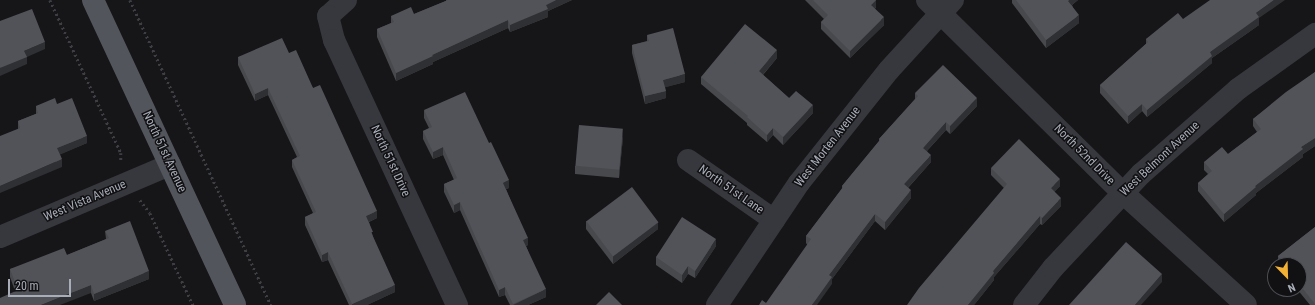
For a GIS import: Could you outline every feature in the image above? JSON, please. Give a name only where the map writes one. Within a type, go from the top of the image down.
[{"type":"main road","name":"North 51st Avenue","points":[[93,0],[235,305]]},
{"type":"street","name":"North 51st Drive","points":[[346,0],[328,16],[334,40],[457,305]]},
{"type":"street","name":"North 52nd Drive","points":[[940,5],[1123,193],[1246,305]]},
{"type":"street","name":"West Morten Avenue","points":[[717,305],[799,183],[940,5]]},
{"type":"street","name":"West Belmont Avenue","points":[[1024,305],[1054,268],[1123,193],[1180,138],[1238,89],[1315,34]]},
{"type":"street","name":"North 51st Lane","points":[[688,160],[774,220]]},
{"type":"street","name":"West Vista Avenue","points":[[0,236],[170,165]]},
{"type":"path","points":[[50,0],[121,153],[121,162],[128,182],[150,213],[193,305]]},
{"type":"path","points":[[130,0],[271,305]]},
{"type":"building","points":[[448,0],[556,0],[546,5],[548,9],[510,25],[508,20],[396,73],[377,29],[394,22],[391,16],[411,7],[414,14]]},
{"type":"building","points":[[813,0],[876,0],[871,5],[884,17],[850,51],[821,22],[828,15]]},
{"type":"building","points":[[1016,0],[1069,0],[1068,1],[1079,15],[1046,40]]},
{"type":"building","points":[[1210,0],[1274,0],[1256,13],[1259,17],[1210,52],[1212,56],[1147,110],[1142,104],[1128,116],[1100,85],[1148,42],[1146,39],[1178,13],[1183,19]]},
{"type":"building","points":[[32,9],[45,42],[24,51],[27,57],[0,68],[0,21]]},
{"type":"building","points":[[745,24],[777,50],[759,71],[789,98],[796,91],[813,105],[783,137],[773,128],[767,135],[747,117],[748,116],[701,77]]},
{"type":"building","points":[[673,28],[685,74],[663,80],[666,91],[645,96],[632,45],[649,41],[647,35]]},
{"type":"building","points":[[282,38],[289,53],[296,50],[313,88],[320,85],[377,211],[366,216],[373,232],[371,232],[395,285],[352,304],[328,252],[322,255],[305,217],[316,212],[292,160],[300,156],[268,88],[255,94],[238,57]]},
{"type":"building","points":[[943,65],[977,98],[950,126],[946,122],[923,148],[931,155],[904,184],[911,190],[885,222],[875,214],[829,275],[832,277],[812,305],[759,305],[762,300],[766,303],[811,239],[806,236],[843,187],[842,186],[880,140],[879,139],[918,96],[915,93]]},
{"type":"building","points":[[1315,72],[1315,138],[1301,147],[1303,149],[1255,186],[1256,187],[1224,214],[1198,183],[1212,171],[1204,162],[1222,147],[1228,154],[1261,129],[1253,119],[1286,92]]},
{"type":"building","points":[[465,92],[489,143],[491,142],[509,180],[503,183],[528,238],[523,240],[546,289],[513,304],[505,287],[499,290],[460,202],[454,205],[444,184],[457,178],[443,147],[433,152],[423,131],[432,127],[424,110]]},
{"type":"building","points":[[55,98],[57,104],[72,98],[87,136],[57,148],[62,159],[0,186],[0,136],[20,128],[18,121],[38,113],[36,106]]},
{"type":"building","points":[[579,125],[623,129],[619,170],[575,166]]},
{"type":"building","points":[[1019,139],[1060,179],[1051,188],[1061,198],[1042,218],[1040,216],[993,271],[994,273],[968,305],[907,305],[919,288],[1007,184],[991,168]]},
{"type":"building","points":[[632,187],[658,222],[613,256],[586,221]]},
{"type":"building","points":[[682,217],[716,239],[695,271],[688,266],[682,275],[656,257]]},
{"type":"building","points":[[130,221],[149,271],[94,294],[91,285],[41,305],[0,305],[0,298],[18,290],[10,269],[64,248],[67,255],[109,238],[105,231]]},
{"type":"building","points":[[1315,227],[1315,304],[1307,294],[1307,257],[1278,256]]},
{"type":"building","points":[[1126,242],[1162,274],[1135,305],[1069,305]]},
{"type":"building","points":[[609,292],[622,305],[596,305]]}]
